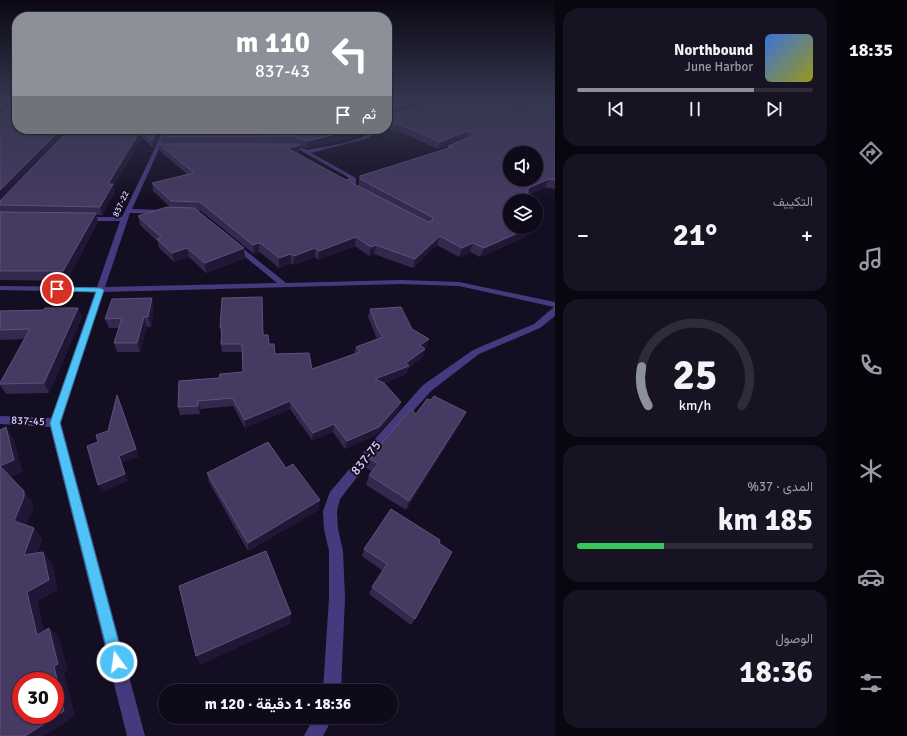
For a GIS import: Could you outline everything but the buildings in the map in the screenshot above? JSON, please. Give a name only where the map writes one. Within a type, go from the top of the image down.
[{"type":"street","name":"837-22","points":[[55,423],[124,220],[164,134]]},
{"type":"street","points":[[306,152],[363,138],[373,134]]},
{"type":"street","points":[[278,147],[298,148],[354,179],[361,178]]},
{"type":"street","points":[[157,148],[165,148]]},
{"type":"street","points":[[354,179],[353,187],[368,196]]},
{"type":"street","points":[[128,211],[175,212]]},
{"type":"street","points":[[78,219],[124,220]]},
{"type":"street","points":[[229,239],[284,285]]},
{"type":"street","points":[[0,288],[100,290],[401,282],[459,284],[555,305]]},
{"type":"street","name":"837-75","points":[[332,684],[337,598],[336,551],[331,529],[330,511],[335,496],[371,451],[427,388],[476,352],[537,326],[551,316],[555,310]]},
{"type":"street","name":"837-45","points":[[0,420],[55,423]]},
{"type":"street","points":[[55,423],[136,736]]},
{"type":"street","points":[[312,736],[320,724]]},
{"type":"route","points":[[57,289],[100,290],[55,423],[117,662]]}]
